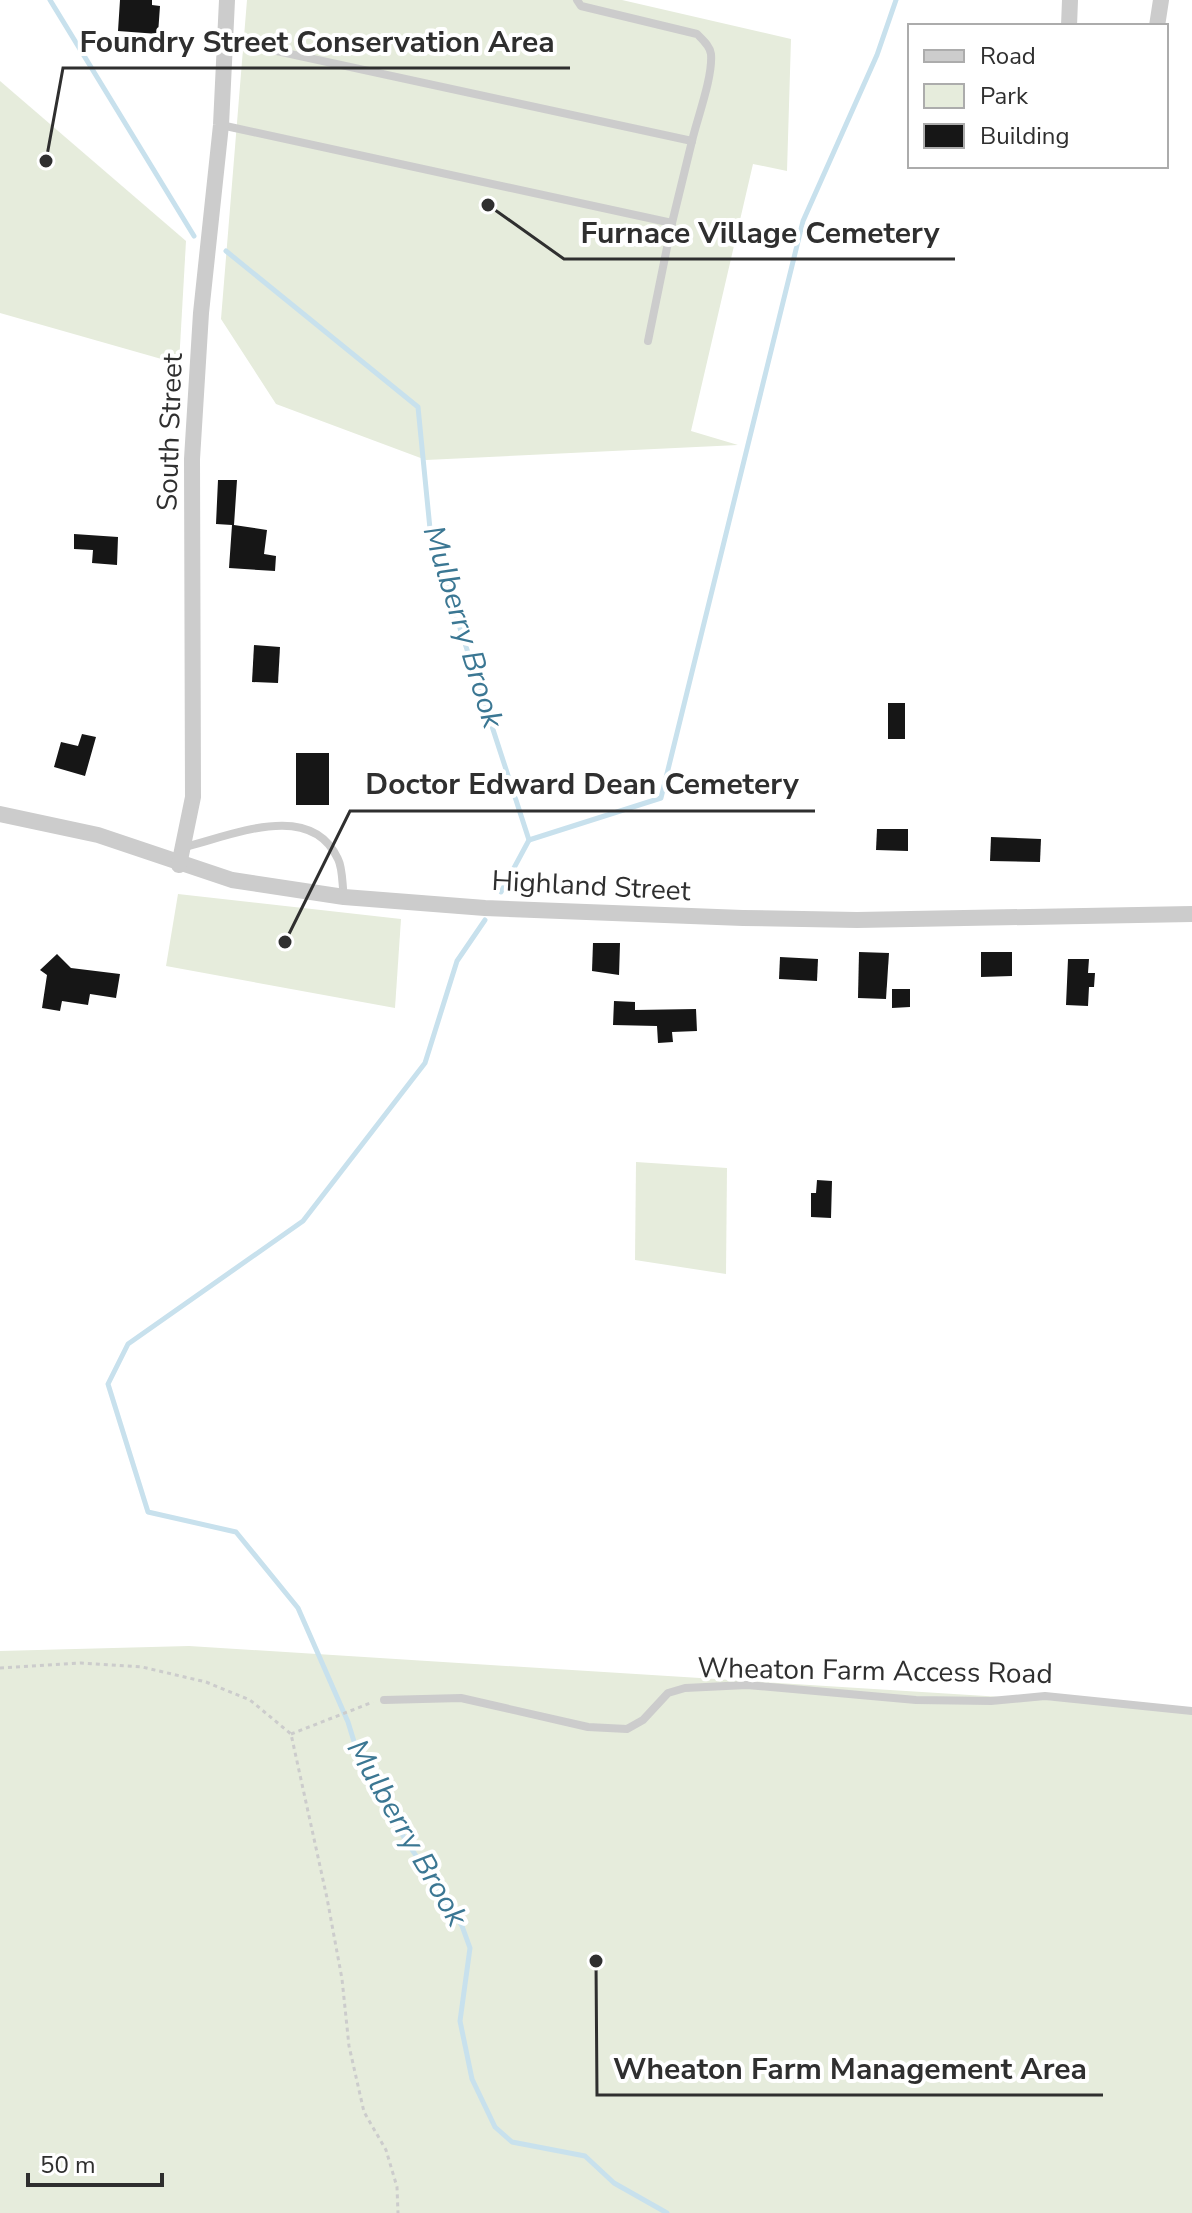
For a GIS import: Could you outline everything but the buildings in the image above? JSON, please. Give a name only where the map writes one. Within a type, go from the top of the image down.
[{"type":"street","name":"South Street","points":[[179,865],[193,797],[195,397],[221,125],[227,0]]},
{"type":"street","points":[[1069,24],[1070,0]]},
{"type":"street","points":[[1157,24],[1161,0]]},
{"type":"street","name":"Highland Street","points":[[0,814],[98,835],[179,865],[254,885],[344,897],[485,908],[728,918],[857,920],[1192,914]]},
{"type":"lane","points":[[577,0],[581,6],[697,34],[708,45],[710,63],[648,341]]},
{"type":"lane","points":[[226,40],[692,141]]},
{"type":"lane","points":[[221,125],[672,223]]},
{"type":"lane","points":[[185,847],[260,828],[306,826],[323,837],[340,861],[344,897]]},
{"type":"lane","name":"Wheaton Farm Access Road","points":[[384,1700],[461,1698],[588,1727],[627,1729],[643,1720],[668,1693],[685,1688],[747,1685],[916,1700],[1045,1696],[1192,1711]]},
{"type":"path","points":[[0,1668],[81,1663],[142,1667],[206,1682],[250,1700],[291,1734],[337,1952],[355,2073],[364,2112],[386,2150],[397,2187],[398,2213]]},
{"type":"path","points":[[291,1734],[354,1708],[384,1700]]},
{"type":"green space","points":[[247,0],[622,0],[791,39],[787,171],[753,164],[691,431],[738,445],[426,460],[276,404],[221,319]]},
{"type":"green space","points":[[0,81],[186,241],[179,364],[0,313]]},
{"type":"green space","points":[[178,894],[401,919],[395,1008],[166,966]]},
{"type":"green space","points":[[636,1162],[727,1168],[726,1274],[635,1260]]},
{"type":"green space","points":[[189,1646],[1192,1709],[1192,2213],[0,2213],[0,1651]]},
{"type":"waterway","name":"Mulberry Brook","points":[[50,0],[194,236]]},
{"type":"waterway","points":[[529,840],[661,798],[803,221],[877,55],[896,0]]},
{"type":"waterway","name":"Mulberry Brook","points":[[226,251],[418,407],[431,539],[529,840],[501,892]]},
{"type":"waterway","name":"Mulberry Brook","points":[[485,920],[457,961],[425,1063],[303,1221],[128,1344],[108,1384],[148,1512],[236,1532],[298,1608],[348,1722],[360,1761],[392,1819],[462,1926],[470,1948],[460,2021],[472,2079],[495,2127],[512,2142],[585,2156],[614,2183],[667,2213]]},
{"type":"place","name":"Foundry Street Conservation Area","points":[[46,161]]},
{"type":"place","name":"Furnace Village Cemetery","points":[[488,205]]},
{"type":"place","name":"Doctor Edward Dean Cemetery","points":[[285,942]]},
{"type":"place","name":"Wheaton Farm Management Area","points":[[596,1961]]}]
